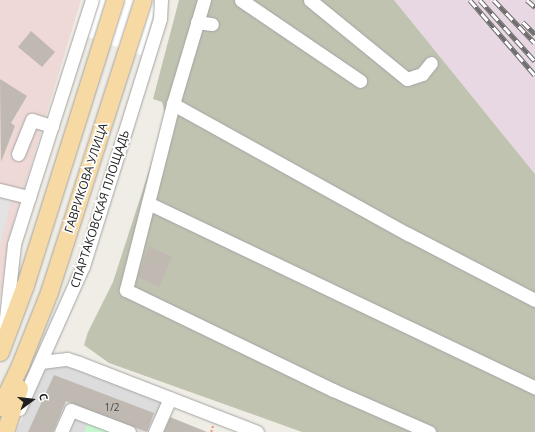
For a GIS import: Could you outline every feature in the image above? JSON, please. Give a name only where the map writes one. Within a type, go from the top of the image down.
[{"type":"main road","name":"ГАВРИКОВА УЛИЦА","points":[[1,346],[25,285],[115,0]]},
{"type":"main road","name":"ГАВРИКОВА УЛИЦА","points":[[7,403],[49,292],[128,49],[142,0]]},
{"type":"main road","points":[[5,432],[7,403],[49,292]]},
{"type":"street","points":[[1,346],[12,254],[92,0]]},
{"type":"street","name":"СПАРТАКОВСКАЯ ПЛОЩАДЬ","points":[[8,432],[84,266],[160,19],[161,0]]},
{"type":"street","points":[[204,0],[174,104],[126,290],[333,390],[430,432]]},
{"type":"street","points":[[241,0],[360,80]]},
{"type":"street","points":[[310,0],[407,78],[422,74],[431,62]]},
{"type":"street","points":[[197,22],[212,24]]},
{"type":"street","points":[[174,104],[415,237],[535,300]]},
{"type":"street","points":[[18,154],[32,120],[52,126]]},
{"type":"street","points":[[0,190],[29,197]]},
{"type":"street","points":[[148,203],[535,388]]},
{"type":"street","points":[[0,420],[7,403],[39,367],[67,359],[257,432]]},
{"type":"street","points":[[155,432],[170,398]]},
{"type":"street","points":[[61,432],[71,410],[129,432]]},
{"type":"shaded area","points":[[0,0],[81,0],[9,238],[0,300]]},
{"type":"shaded area","points":[[179,0],[394,0],[535,174],[535,432],[302,432],[109,363],[84,345],[88,332],[113,282],[166,118],[162,102],[153,99]]},
{"type":"shaded area","points":[[394,0],[535,0],[535,174]]},
{"type":"shaded area","points":[[0,195],[12,198],[0,245]]},
{"type":"shaded area","points":[[65,362],[168,404],[158,432],[16,432],[45,370],[54,364]]},
{"type":"green space","points":[[88,422],[111,431],[84,432]]},
{"type":"pier","points":[[93,0],[157,0],[142,55],[85,36]]},
{"type":"building","points":[[31,31],[55,52],[42,67],[18,47]]},
{"type":"building","points":[[0,79],[27,96],[11,123],[15,126],[1,162]]},
{"type":"building","points":[[149,246],[172,257],[159,287],[138,277]]},
{"type":"building","points":[[54,375],[154,413],[147,432],[66,401],[53,432],[28,432]]},
{"type":"building","points":[[170,417],[207,432],[164,432]]},
{"type":"railway","points":[[470,0],[535,75]]},
{"type":"railway","points":[[480,0],[535,61]]},
{"type":"railway","points":[[494,0],[535,43]]},
{"type":"railway","points":[[527,0],[535,7]]},
{"type":"railway","points":[[523,22],[535,34]]}]
